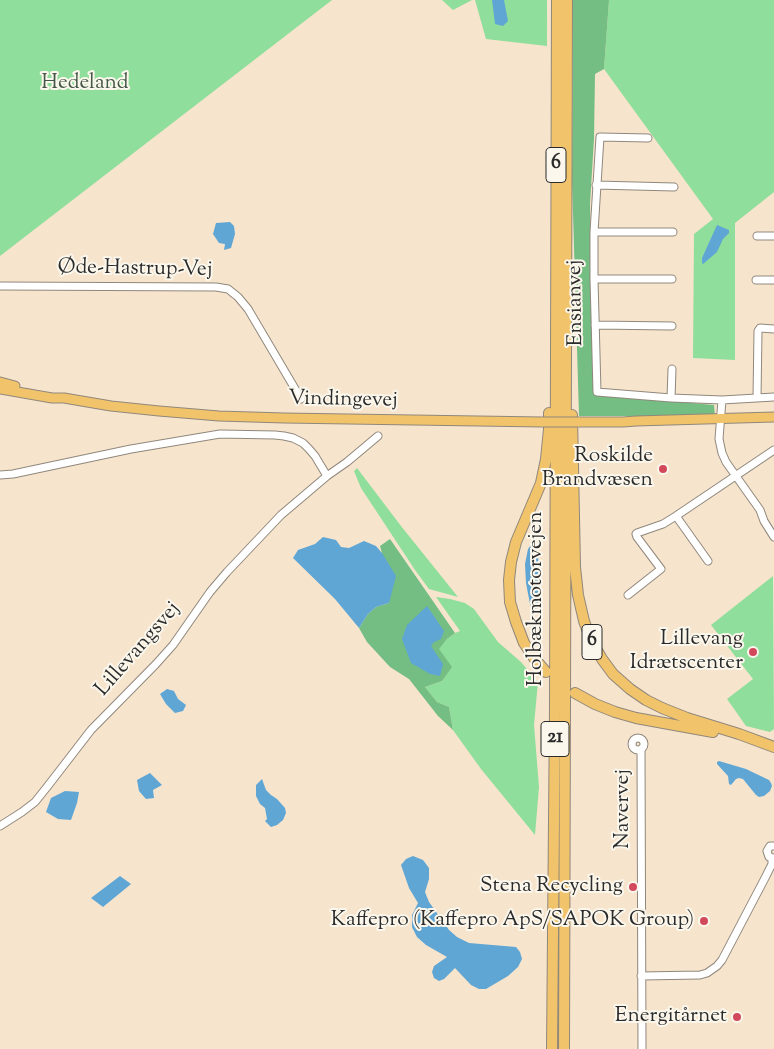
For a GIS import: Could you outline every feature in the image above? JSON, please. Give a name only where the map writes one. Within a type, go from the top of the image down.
[{"type":"highway","name":"Holbækmotorvejen","points":[[552,1049],[557,0]]},
{"type":"highway","name":"Holbækmotorvejen","points":[[564,1049],[566,0]]},
{"type":"highway","name":"6","points":[[566,299],[570,342],[575,567],[578,595],[591,640],[613,674],[646,700],[687,718],[774,747]]},
{"type":"highway","name":"6","points":[[546,672],[524,643],[518,629],[510,602],[508,580],[516,542],[541,483],[546,460],[551,374],[556,329]]},
{"type":"highway","points":[[575,693],[615,712],[636,718],[707,730],[742,740],[774,753]]},
{"type":"main road","name":"Vindingevej","points":[[0,382],[64,398]]},
{"type":"main road","name":"Vindingevej","points":[[0,389],[111,406],[219,416],[623,422],[636,424],[774,423]]},
{"type":"main road","name":"Vindingevej","points":[[719,422],[774,417]]},
{"type":"street","name":"Ensianvej","points":[[648,138],[600,137],[594,232],[597,392],[722,400],[774,397]]},
{"type":"street","points":[[596,185],[674,187]]},
{"type":"street","points":[[594,232],[673,232]]},
{"type":"street","points":[[757,236],[774,236]]},
{"type":"street","points":[[594,279],[672,279]]},
{"type":"street","points":[[756,280],[774,280]]},
{"type":"street","name":"Øde-Hastrup-Vej","points":[[0,286],[216,287],[228,289],[248,309],[301,399]]},
{"type":"street","points":[[595,324],[672,326]]},
{"type":"street","points":[[757,398],[758,331],[760,328],[774,329]]},
{"type":"street","points":[[671,398],[672,369]]},
{"type":"street","points":[[722,400],[719,422],[719,439],[722,453],[726,462],[760,510],[764,521],[774,537]]},
{"type":"street","points":[[0,475],[13,474],[131,449],[220,434],[275,435],[293,438],[303,443],[309,449],[327,476]]},
{"type":"street","name":"Lillevangsvej","points":[[0,826],[35,802],[91,730],[173,645],[210,592],[281,515],[378,436]]},
{"type":"street","points":[[628,595],[661,569],[636,534],[663,524],[774,450]]},
{"type":"street","points":[[676,516],[708,561]]},
{"type":"street","name":"Navervej","points":[[641,749],[642,1049]]},
{"type":"street","points":[[642,976],[700,975],[713,970],[722,960],[772,864],[773,858],[767,855],[766,851],[774,846]]},
{"type":"green space","name":"Hedeland","points":[[0,0],[332,0],[0,256]]},
{"type":"green space","points":[[442,0],[472,0],[453,10]]},
{"type":"green space","points":[[475,0],[547,0],[547,46],[486,39]]},
{"type":"green space","points":[[573,0],[609,0],[604,69],[595,74],[590,204],[594,394],[714,405],[715,416],[579,416],[572,179]]},
{"type":"green space","points":[[609,0],[774,0],[774,192],[735,223],[735,360],[693,358],[694,234],[713,219],[604,69]]},
{"type":"green space","points":[[357,468],[458,597],[429,589],[361,488],[354,471]]},
{"type":"green space","points":[[390,539],[455,633],[439,649],[452,667],[442,681],[425,687],[437,702],[449,707],[453,730],[438,716],[409,679],[390,667],[367,642],[359,628],[368,614],[376,607],[389,603],[380,546]]},
{"type":"green space","name":"Lillevang Idrætscenter","points":[[773,576],[774,729],[770,732],[746,726],[727,699],[753,679],[711,625]]},
{"type":"green space","points":[[436,597],[465,603],[474,609],[498,642],[521,662],[538,682],[534,725],[539,787],[535,835],[481,769],[453,730],[449,707],[437,702],[425,687],[442,681],[451,667],[438,649],[447,639],[460,631]]},
{"type":"water","points":[[492,0],[504,0],[508,21],[503,26],[495,24]]},
{"type":"water","points":[[230,222],[234,226],[235,234],[231,248],[224,250],[225,244],[219,243],[213,234],[216,223]]},
{"type":"water","points":[[717,225],[729,230],[729,233],[723,239],[717,252],[703,264],[702,258]]},
{"type":"water","points":[[323,537],[336,540],[341,547],[349,548],[364,541],[376,546],[396,576],[389,603],[376,607],[368,614],[359,628],[335,599],[293,558],[298,550],[315,544]]},
{"type":"water","points":[[534,544],[538,548],[539,604],[536,609],[531,607],[530,604],[525,564],[528,549]]},
{"type":"water","points":[[427,606],[444,631],[441,639],[434,642],[431,646],[443,664],[440,676],[430,674],[411,663],[402,639],[407,625]]},
{"type":"water","points":[[167,689],[174,691],[178,699],[186,705],[183,711],[175,713],[166,704],[160,694]]},
{"type":"water","points":[[719,761],[746,769],[769,780],[772,786],[770,791],[764,796],[759,797],[743,779],[736,779],[731,785],[729,784],[728,776],[717,764]]},
{"type":"water","points":[[150,773],[162,785],[153,790],[154,798],[146,799],[139,791],[137,780]]},
{"type":"water","points":[[262,779],[266,790],[285,808],[286,813],[283,820],[271,827],[265,821],[267,819],[265,808],[260,804],[256,796],[256,785]]},
{"type":"water","points":[[65,791],[79,792],[71,820],[58,819],[46,812],[51,798]]},
{"type":"water","points":[[413,856],[423,860],[429,868],[429,879],[425,892],[429,902],[449,930],[457,937],[469,943],[516,947],[520,952],[522,959],[518,967],[508,976],[486,989],[479,989],[471,985],[455,968],[444,979],[439,981],[434,978],[432,972],[434,966],[447,957],[426,945],[417,937],[412,927],[412,915],[418,903],[409,888],[401,865],[406,859]]},
{"type":"water","points":[[120,876],[131,884],[103,907],[91,898]]},
{"type":"place","name":"Roskilde Brandvæsen","points":[[663,469]]},
{"type":"place","name":"Lillevang Idrætscenter","points":[[753,652]]},
{"type":"place","name":"Stena Recycling","points":[[633,887]]},
{"type":"place","name":"Kaffepro (Kaffepro ApS/SAPOK Group)","points":[[704,921]]},
{"type":"place","name":"Energitårnet","points":[[737,1017]]}]
